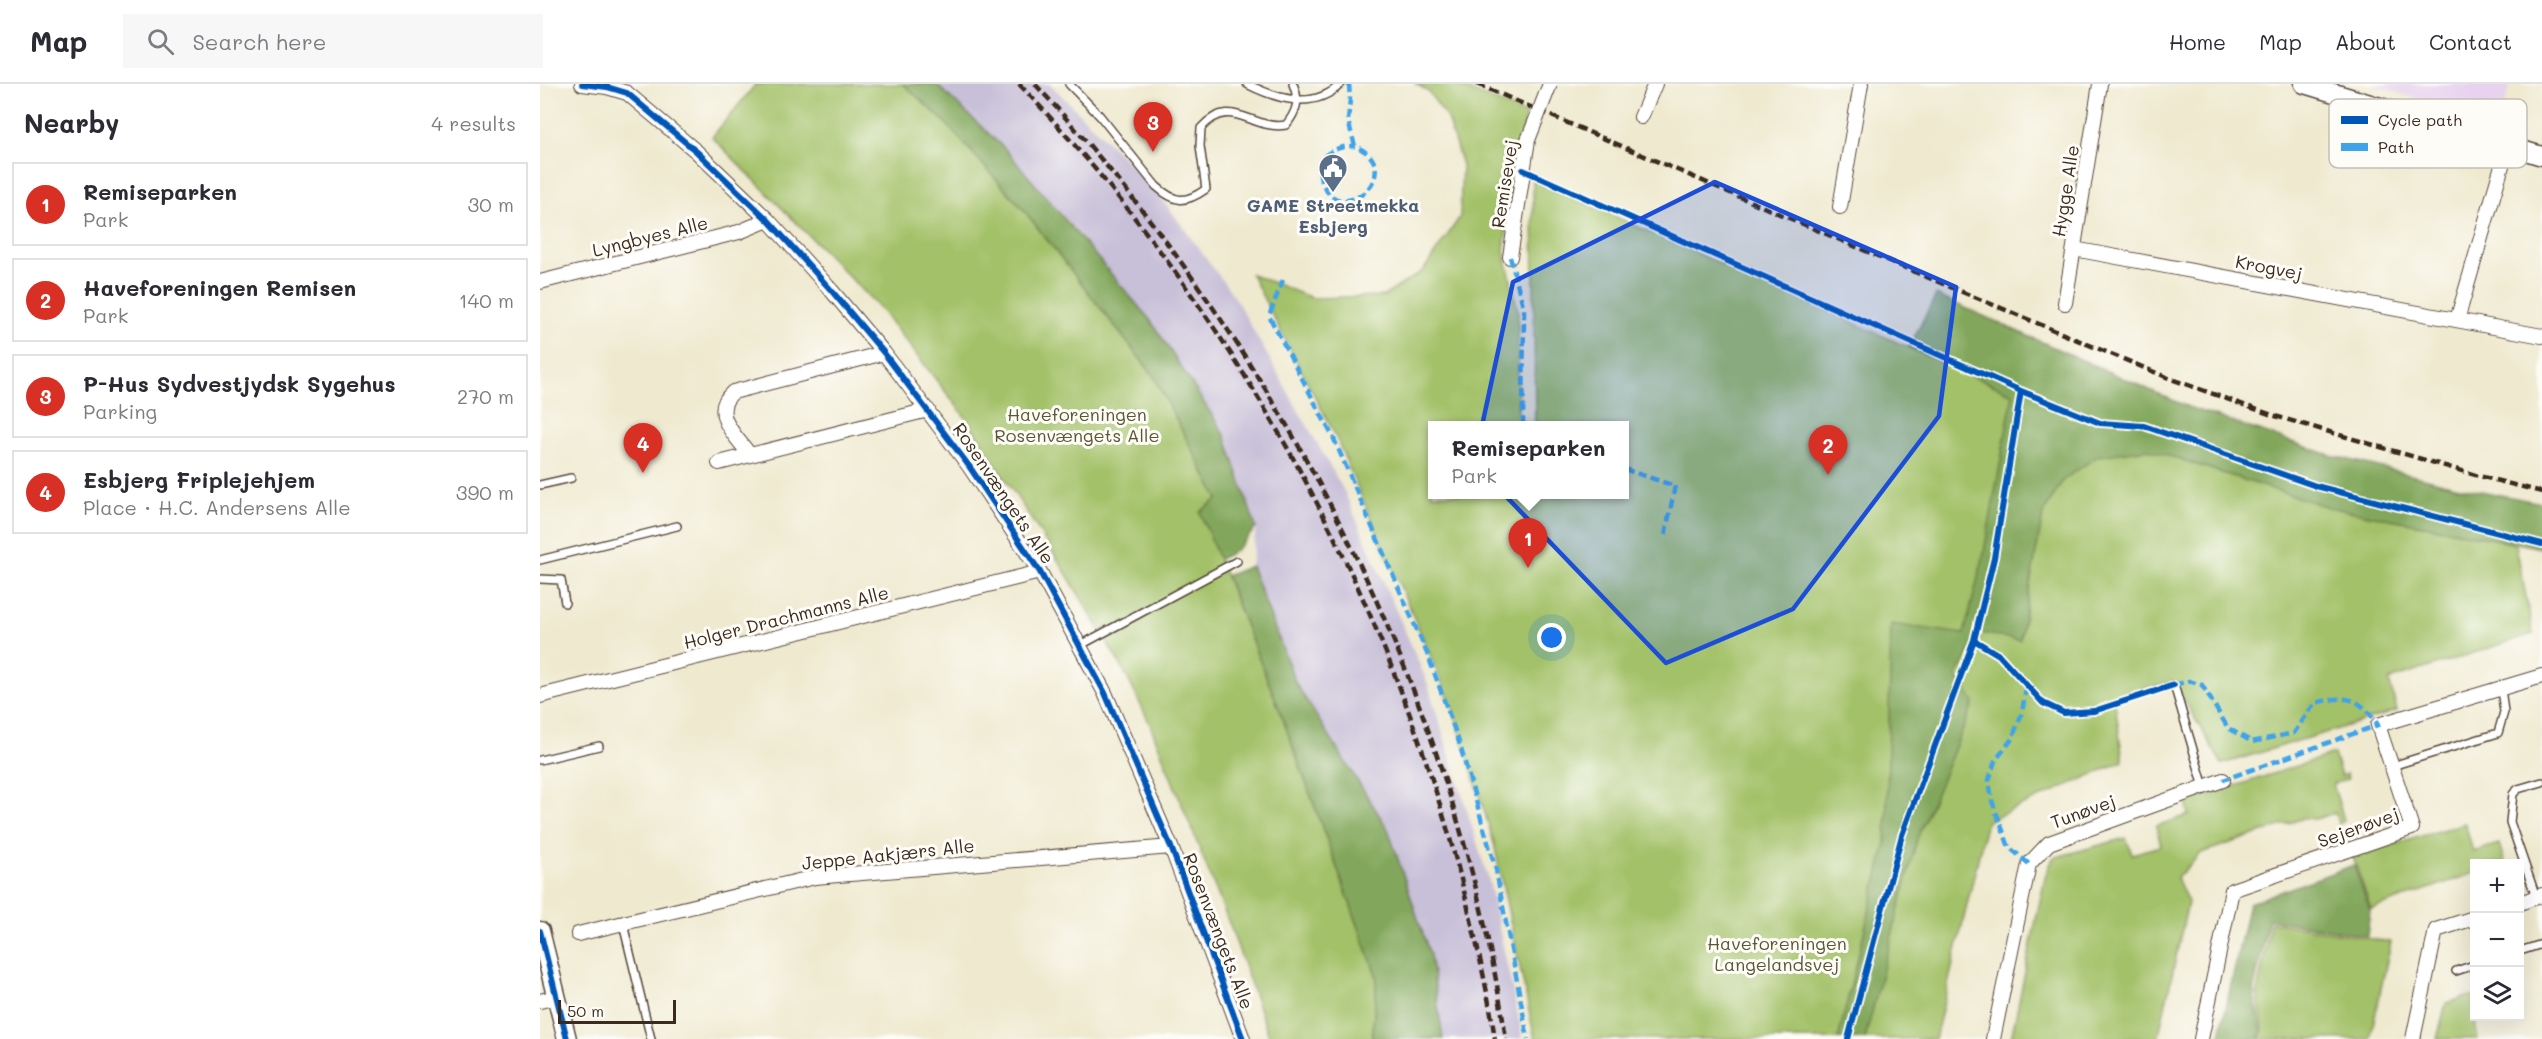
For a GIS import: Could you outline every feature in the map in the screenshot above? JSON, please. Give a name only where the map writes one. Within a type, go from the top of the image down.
[{"type":"street","name":"Rosenvængets Alle","points":[[582,84],[632,89],[768,220],[884,353],[969,465],[1040,572],[1105,693],[1171,847],[1243,1039]]},
{"type":"street","name":"Remisevej","points":[[1510,257],[1528,140],[1550,84]]},
{"type":"street","points":[[1641,117],[1655,84]]},
{"type":"street","points":[[1840,207],[1861,84]]},
{"type":"street","name":"Hygge Alle","points":[[2065,303],[2100,84]]},
{"type":"street","points":[[2304,84],[2355,99]]},
{"type":"street","points":[[2527,151],[2542,156]]},
{"type":"street","points":[[2457,320],[2501,168]]},
{"type":"street","name":"Lyngbyes Alle","points":[[540,282],[739,232],[768,220]]},
{"type":"street","name":"Krogvej","points":[[2074,249],[2542,336]]},
{"type":"street","points":[[750,455],[722,417],[722,407],[726,398],[733,392],[884,353]]},
{"type":"street","points":[[719,463],[928,410]]},
{"type":"street","name":"Holger Drachmanns Alle","points":[[540,696],[1040,572]]},
{"type":"street","name":"Sejerøvej","points":[[2201,1039],[2232,890],[2412,828],[2378,725],[2542,676]]},
{"type":"street","name":"Tunøvej","points":[[1993,1039],[2029,864],[2049,843],[2223,780]]},
{"type":"street","name":"Jeppe Aakjærs Alle","points":[[578,934],[815,876],[1171,847]]},
{"type":"street","points":[[2524,902],[2539,896]]},
{"type":"street","points":[[2413,1039],[2436,930],[2470,920]]},
{"type":"street","points":[[540,931],[548,999],[567,1039]]},
{"type":"lane","points":[[1069,84],[1100,116],[1156,186],[1167,196],[1179,200],[1191,199],[1206,189],[1201,157],[1201,128],[1211,117],[1225,113],[1274,127],[1286,125],[1295,114],[1298,101],[1293,84]]},
{"type":"lane","points":[[1247,84],[1272,97],[1298,101],[1330,93],[1341,84]]},
{"type":"lane","points":[[540,486],[571,478]]},
{"type":"lane","points":[[540,560],[677,526]]},
{"type":"lane","points":[[1079,646],[1237,561]]},
{"type":"lane","points":[[540,579],[561,580],[565,603]]},
{"type":"lane","points":[[2174,685],[2204,787]]},
{"type":"lane","points":[[2392,766],[2498,733],[2504,712],[2501,688]]},
{"type":"lane","points":[[540,760],[599,746]]},
{"type":"lane","points":[[2539,896],[2510,822],[2513,794],[2518,789],[2542,782]]},
{"type":"lane","points":[[623,924],[651,1039]]},
{"type":"lane","points":[[2524,950],[2542,944]]},
{"type":"lane","points":[[2456,971],[2470,967]]},
{"type":"highlighted area","points":[[1715,182],[1956,287],[1939,416],[1793,609],[1666,663],[1474,463],[1513,282]]},
{"type":"shaded area","points":[[936,84],[1050,84],[1154,188],[1234,296],[1344,491],[1426,679],[1489,881],[1523,1039],[1443,1039],[1430,955],[1388,829],[1296,684],[1251,566],[1256,528],[1084,240],[1005,149]]},
{"type":"shaded area","points":[[2369,84],[2511,84],[2506,99],[2419,99]]},
{"type":"green space","name":"Haveforeningen Rosenvængets Alle","points":[[756,84],[903,84],[944,121],[1023,209],[1153,375],[1218,499],[1200,512],[1278,706],[1377,977],[1372,1039],[1270,1039],[1231,928],[1149,722],[1123,669],[1065,571],[963,414],[879,307],[712,137]]},
{"type":"green space","points":[[903,84],[936,84],[1005,149],[1151,321],[1225,435],[1256,528],[1235,551],[1219,559],[1200,512],[1218,499],[1153,375],[1023,209],[944,121]]},
{"type":"green space","name":"Haveforeningen Langelandsvej","points":[[1416,84],[1454,84],[1526,114],[1512,184],[1504,250],[1518,311],[1518,421],[1428,421],[1428,499],[1629,499],[1629,421],[1535,421],[1533,180],[2013,394],[2516,545],[2533,634],[2389,680],[2397,711],[2222,764],[2173,681],[2114,696],[2123,761],[1987,821],[1935,1039],[1535,1039],[1494,843],[1452,706],[1334,433],[1251,274],[1312,298],[1384,296],[1423,271],[1460,217],[1462,165],[1447,118],[1428,91]]},
{"type":"green space","points":[[1936,295],[2188,407],[2330,455],[2455,486],[2542,503],[2542,548],[2328,507],[2148,449],[2098,456],[2063,480],[2043,514],[2020,640],[1981,633],[1956,676],[1974,702],[1917,839],[1865,1039],[1838,1039],[1886,843],[1891,624],[1964,634],[1983,558],[2013,394],[1909,347]]},
{"type":"green space","points":[[1251,566],[1296,684],[1388,829],[1430,955],[1443,1039],[1372,1039],[1377,977],[1278,706],[1226,576]]},
{"type":"green space","points":[[2334,754],[2341,776],[2347,774],[2348,779],[2333,784],[2344,820],[2339,824],[2335,813],[2315,819],[2304,818],[2201,853],[2177,878],[2188,902],[2158,1039],[2011,1039],[2045,877],[2053,858],[2126,838],[2132,854],[2161,846],[2156,826],[2189,815],[2186,802]]},
{"type":"green space","points":[[2465,823],[2473,852],[2499,844],[2504,859],[2470,859],[2470,874],[2371,909],[2353,857]]},
{"type":"green space","points":[[2354,865],[2370,910],[2367,936],[2269,919],[2253,991],[2262,1032],[2259,1039],[2219,1039],[2249,903]]},
{"type":"green space","points":[[2271,922],[2391,942],[2370,1039],[2260,1039],[2263,1029],[2257,991]]},
{"type":"green space","points":[[2470,996],[2470,1021],[2475,1021],[2478,1039],[2437,1039],[2446,1003]]},
{"type":"railway","points":[[1019,84],[1096,170],[1167,260],[1232,355],[1291,454],[1343,556],[1389,661],[1429,769],[1461,879],[1495,1039]]},
{"type":"railway","points":[[1035,84],[1123,185],[1203,294],[1276,408],[1341,527],[1397,650],[1444,777],[1480,907],[1506,1039]]},
{"type":"railway","points":[[1477,84],[1917,273],[2171,379],[2272,415],[2479,476],[2542,492]]},
{"type":"marked path","points":[[1349,84],[1348,121],[1355,146],[1370,156],[1376,168],[1373,180],[1366,191],[1355,198],[1342,200],[1331,195],[1322,182],[1320,165],[1327,154],[1340,148],[1355,146]]},
{"type":"marked path","points":[[1510,257],[1524,309],[1523,421]]},
{"type":"marked path","points":[[1283,280],[1269,316],[1334,439],[1429,658],[1459,742],[1496,870],[1528,1039]]},
{"type":"marked path","points":[[1629,471],[1675,486],[1665,536]]},
{"type":"marked path","points":[[2174,685],[2189,681],[2202,685],[2228,728],[2252,742],[2294,733],[2315,703],[2336,699],[2358,703],[2365,708],[2378,725],[2223,780]]},
{"type":"marked path","points":[[2026,687],[2022,713],[2012,739],[1995,761],[1989,780],[1992,801],[2009,847],[2029,864]]},
{"type":"cycle path","points":[[582,84],[607,87],[627,93],[697,152],[768,220],[884,353],[969,466],[1040,572],[1105,693],[1171,847],[1243,1039]]},
{"type":"cycle path","points":[[1523,170],[2021,391],[1994,558],[1974,640],[1902,835],[1848,1039]]},
{"type":"cycle path","points":[[2021,391],[2100,423],[2144,426],[2316,486],[2542,544]]},
{"type":"cycle path","points":[[1974,640],[1999,655],[2043,703],[2064,713],[2094,711],[2174,685]]},
{"type":"cycle path","points":[[540,931],[567,1039]]},
{"type":"place","name":"P-Hus Sydvestjydsk Sygehus","points":[[1153,152]]},
{"type":"place","name":"GAME Streetmekka Esbjerg","points":[[1333,194]]},
{"type":"place","name":"Esbjerg Friplejehjem","points":[[643,473]]},
{"type":"place","name":"Haveforeningen Remisen","points":[[1828,475]]},
{"type":"place","name":"Remiseparken","points":[[1528,568]]}]
